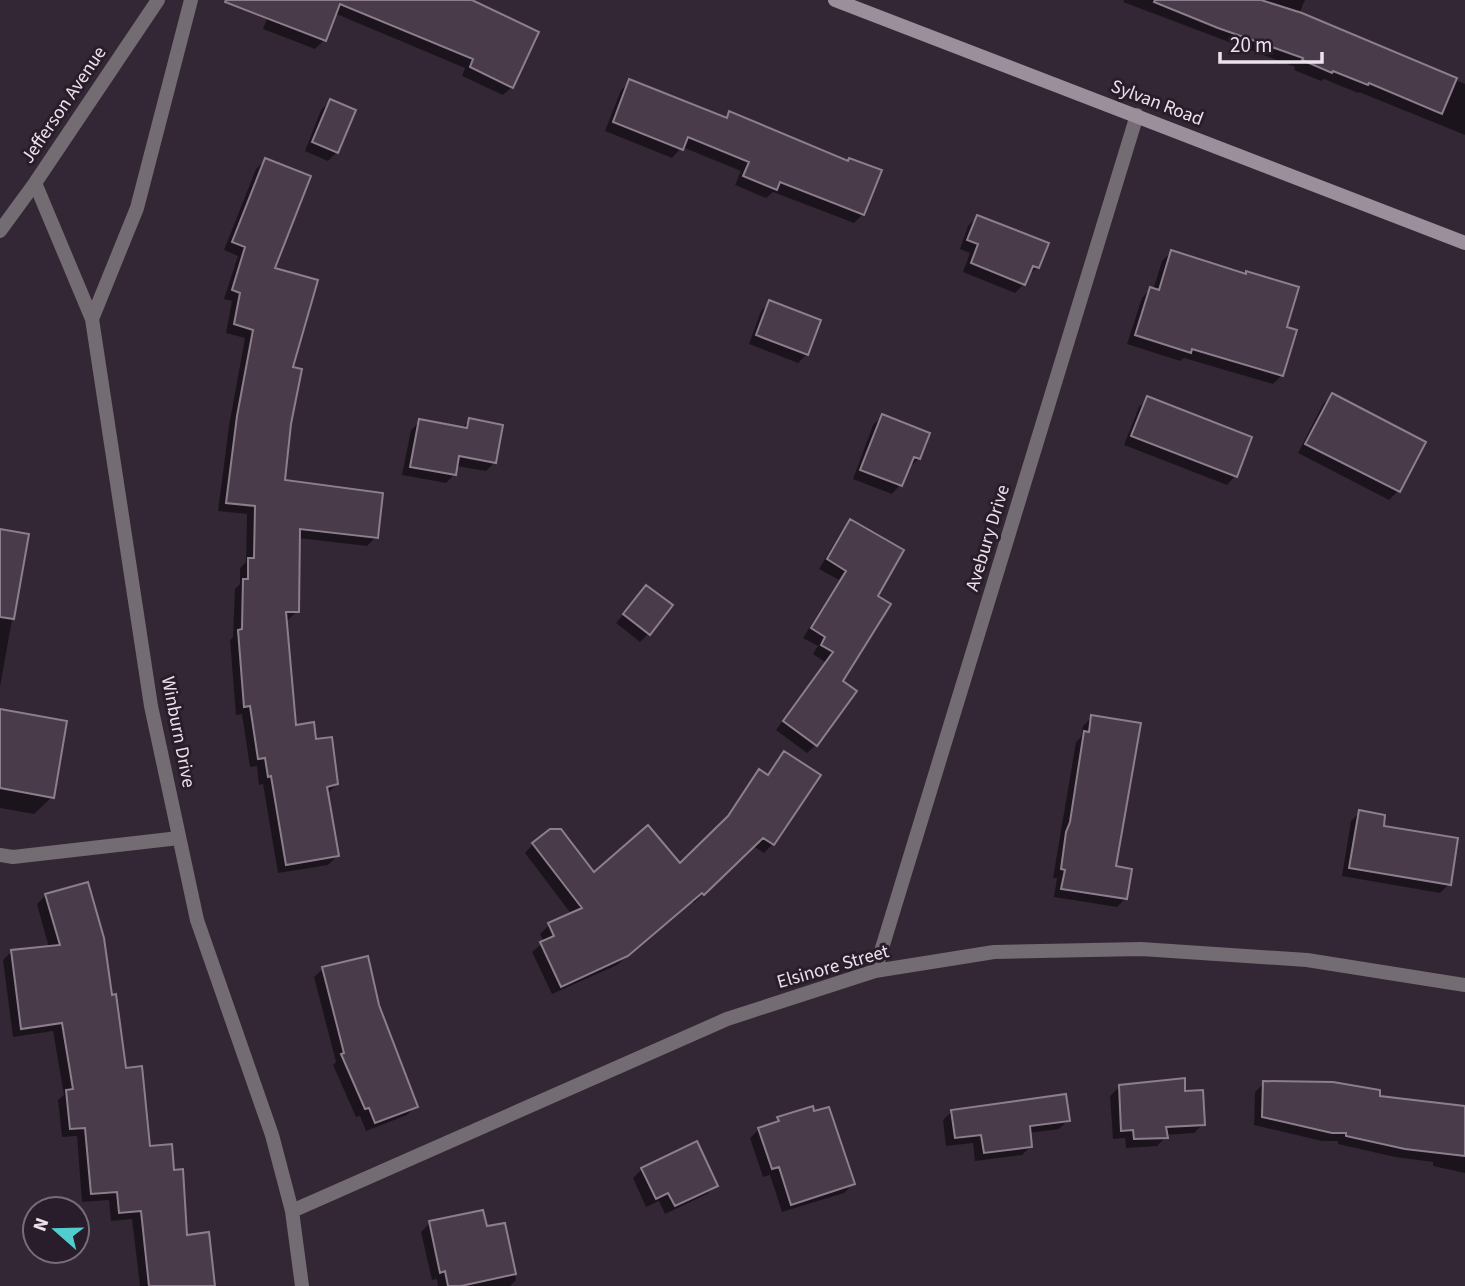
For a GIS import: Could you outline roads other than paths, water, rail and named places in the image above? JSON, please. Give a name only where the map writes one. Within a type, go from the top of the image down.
[{"type":"main road","name":"Sylvan Road","points":[[835,0],[1465,243]]},
{"type":"street","name":"Jefferson Avenue","points":[[0,230],[159,0]]},
{"type":"street","points":[[92,319],[136,208],[191,0]]},
{"type":"street","name":"Avebury Drive","points":[[875,971],[1137,116]]},
{"type":"street","name":"Winburn Drive","points":[[35,183],[92,319],[151,706],[179,838],[197,920],[272,1135],[292,1211],[302,1286]]},
{"type":"street","points":[[0,855],[13,857],[179,838]]},
{"type":"street","name":"Elsinore Street","points":[[292,1211],[727,1019],[875,971],[994,952],[1141,949],[1307,960],[1465,985]]}]
